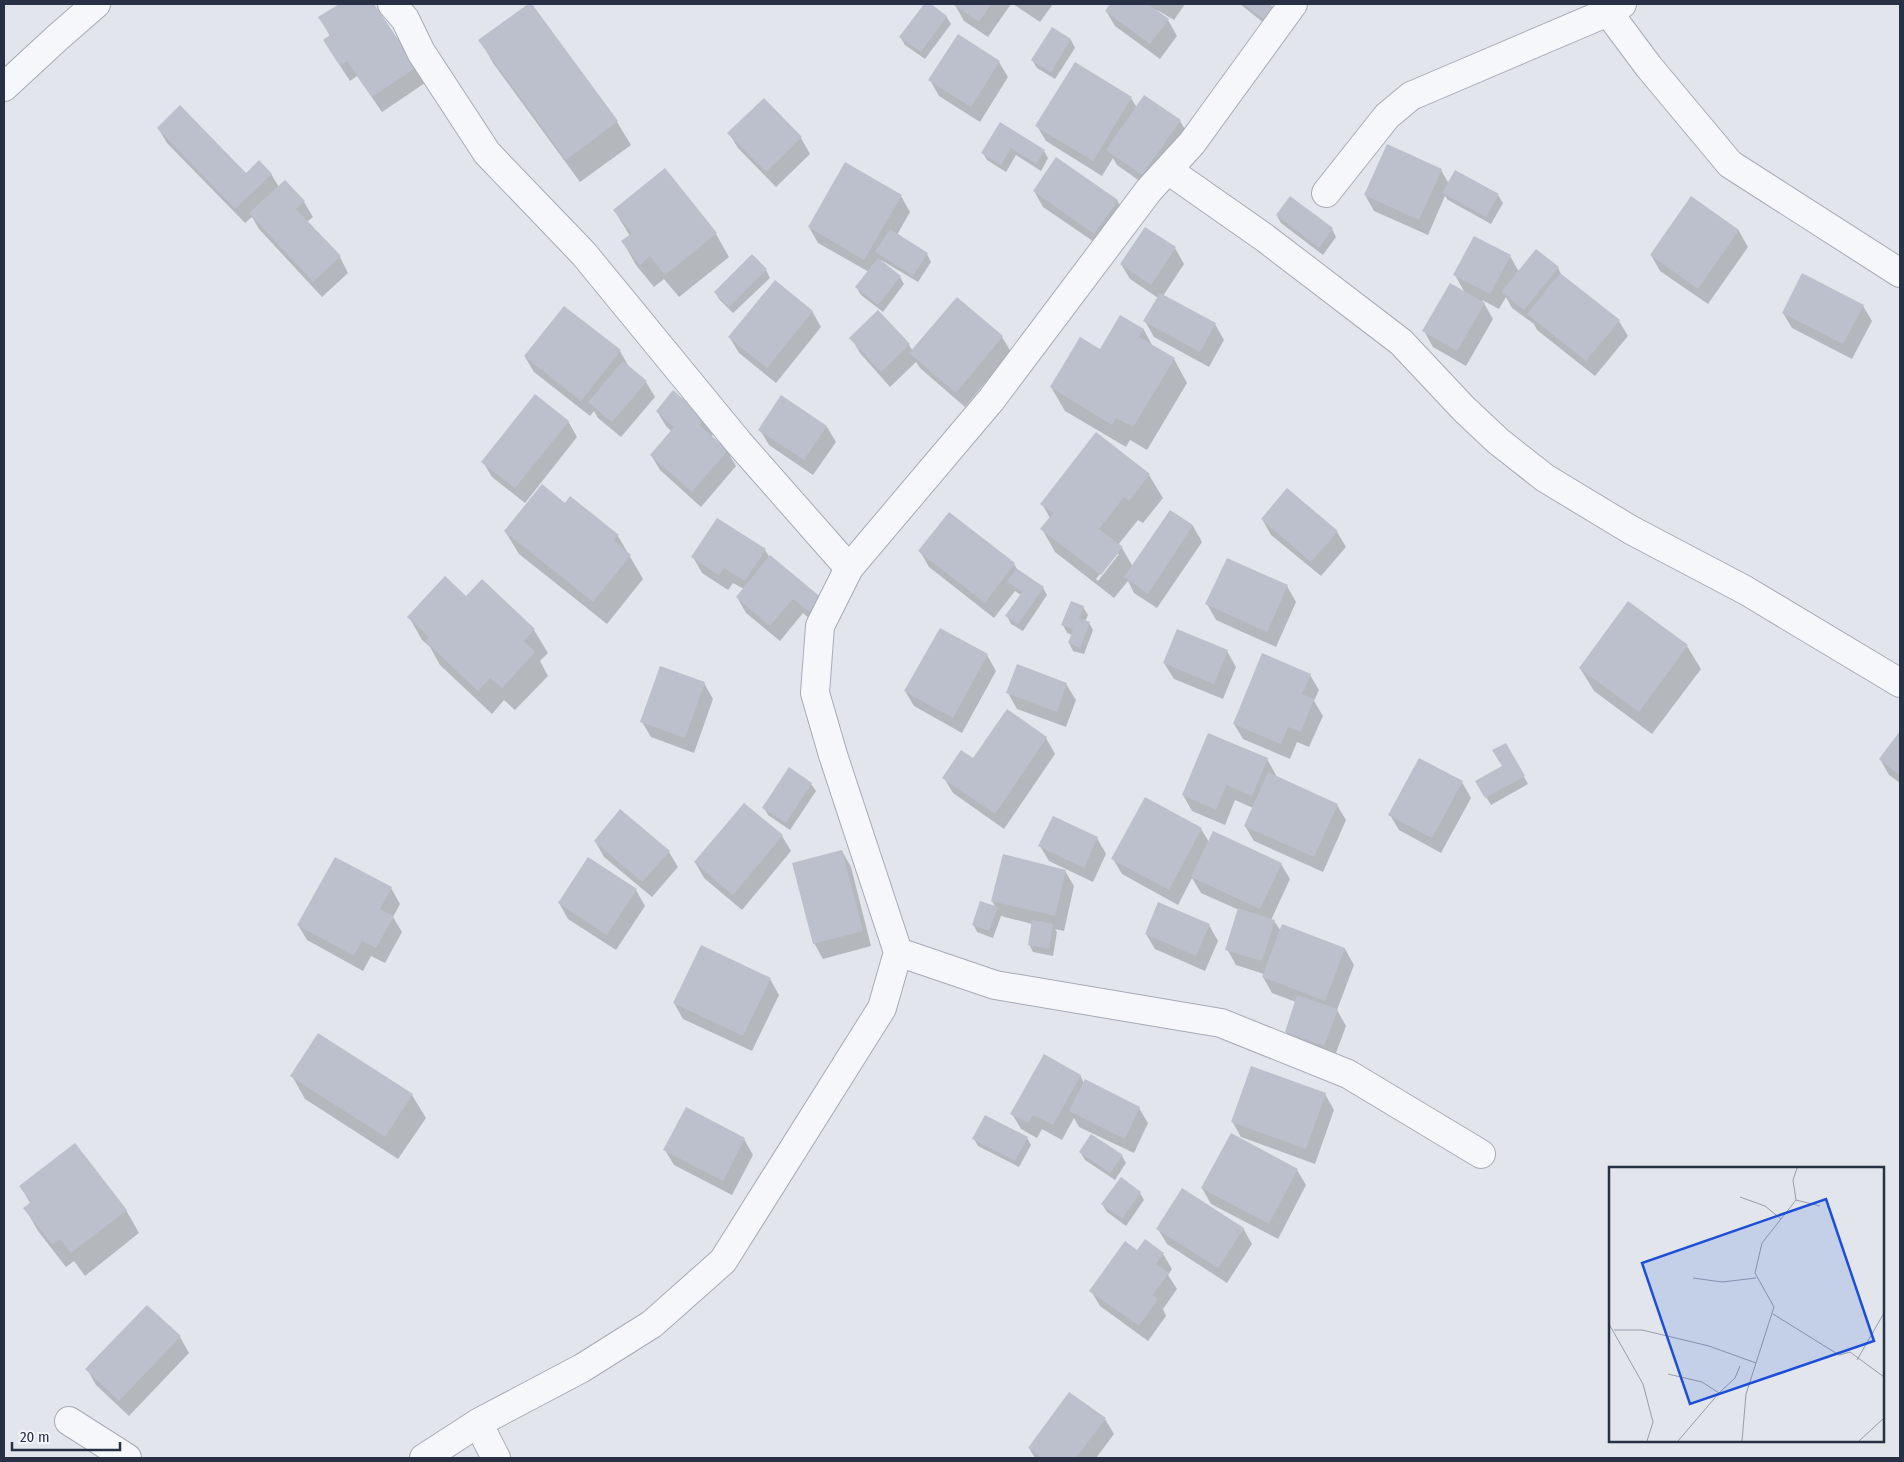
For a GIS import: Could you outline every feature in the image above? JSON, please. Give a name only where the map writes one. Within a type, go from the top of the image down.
[{"type":"street","points":[[4,87],[56,38],[96,4]]},
{"type":"street","points":[[392,4],[405,19],[421,52],[487,153],[584,254],[739,443],[849,568]]},
{"type":"street","points":[[424,1458],[478,1423],[582,1368],[652,1324],[723,1261],[882,1008],[898,952],[833,755],[815,693],[820,626],[849,568],[991,400],[1149,190],[1192,143],[1293,4]]},
{"type":"street","points":[[1326,193],[1387,116],[1411,96],[1615,8],[1649,67],[1730,164],[1900,273]]},
{"type":"street","points":[[1168,170],[1265,238],[1401,342],[1484,428],[1545,478],[1631,530],[1745,590],[1900,683]]},
{"type":"street","points":[[898,952],[995,986],[1222,1023],[1348,1074],[1481,1154]]},
{"type":"street","points":[[69,1421],[127,1458]]},
{"type":"street","points":[[478,1423],[496,1458]]},
{"type":"building","points":[[339,4],[374,4],[417,67],[372,97],[347,61],[340,66],[323,40],[330,35],[318,17]]},
{"type":"building","points":[[528,4],[532,4],[618,121],[566,160],[478,40]]},
{"type":"building","points":[[924,4],[931,4],[947,16],[921,52],[899,37]]},
{"type":"building","points":[[955,4],[991,4],[979,22]]},
{"type":"building","points":[[1110,4],[1148,4],[1169,19],[1150,44],[1105,11]]},
{"type":"building","points":[[1243,4],[1269,4],[1275,8],[1265,20]]},
{"type":"building","points":[[1052,27],[1071,39],[1051,72],[1031,60]]},
{"type":"building","points":[[958,34],[1000,61],[971,107],[928,80]]},
{"type":"building","points":[[1075,62],[1132,97],[1093,161],[1035,126]]},
{"type":"building","points":[[1144,95],[1181,120],[1142,175],[1106,150]]},
{"type":"building","points":[[764,98],[802,137],[766,172],[727,133]]},
{"type":"building","points":[[180,105],[246,173],[259,160],[272,174],[235,209],[157,128]]},
{"type":"building","points":[[1000,122],[1045,150],[1036,164],[1011,148],[1001,165],[981,153]]},
{"type":"building","points":[[1387,144],[1442,169],[1419,220],[1364,195]]},
{"type":"building","points":[[1056,157],[1118,200],[1094,234],[1033,191]]},
{"type":"building","points":[[845,162],[902,195],[864,260],[808,227]]},
{"type":"building","points":[[665,168],[717,233],[665,275],[650,256],[640,265],[621,241],[632,233],[613,210]]},
{"type":"building","points":[[1455,170],[1499,194],[1486,217],[1442,193]]},
{"type":"building","points":[[285,180],[305,201],[296,209],[341,256],[313,282],[249,213]]},
{"type":"building","points":[[1290,196],[1333,228],[1319,248],[1276,215]]},
{"type":"building","points":[[1691,196],[1739,230],[1698,289],[1650,255]]},
{"type":"building","points":[[1145,227],[1176,247],[1151,285],[1120,264]]},
{"type":"building","points":[[890,229],[928,253],[913,276],[875,252]]},
{"type":"building","points":[[1474,236],[1511,255],[1490,294],[1453,275]]},
{"type":"building","points":[[1536,249],[1559,267],[1524,310],[1501,292]]},
{"type":"building","points":[[752,254],[767,269],[729,307],[714,292]]},
{"type":"building","points":[[878,258],[901,276],[878,305],[855,287]]},
{"type":"building","points":[[1560,273],[1620,320],[1586,361],[1527,314]]},
{"type":"building","points":[[1802,273],[1864,305],[1843,344],[1782,313]]},
{"type":"building","points":[[775,280],[813,311],[767,368],[728,337]]},
{"type":"building","points":[[1450,283],[1485,303],[1457,351],[1422,331]]},
{"type":"building","points":[[1160,293],[1216,323],[1200,352],[1143,321]]},
{"type":"building","points":[[957,297],[1003,336],[956,393],[909,353]]},
{"type":"building","points":[[564,306],[621,350],[581,401],[524,356]]},
{"type":"building","points":[[878,310],[910,344],[881,372],[849,338]]},
{"type":"building","points":[[1120,315],[1144,329],[1139,337],[1175,358],[1133,427],[1116,418],[1112,425],[1050,387],[1080,337],[1100,349]]},
{"type":"building","points":[[623,361],[647,381],[612,422],[588,402]]},
{"type":"building","points":[[673,390],[705,418],[699,425],[728,450],[692,492],[650,455],[674,427],[656,411]]},
{"type":"building","points":[[535,394],[569,421],[515,488],[481,462]]},
{"type":"building","points":[[781,395],[827,426],[804,460],[758,430]]},
{"type":"building","points":[[1096,432],[1150,474],[1129,501],[1124,497],[1099,529],[1123,547],[1101,575],[1040,529],[1053,513],[1040,504]]},
{"type":"building","points":[[542,484],[565,503],[570,496],[619,535],[613,540],[631,555],[593,602],[504,531]]},
{"type":"building","points":[[1287,488],[1338,531],[1311,562],[1261,519]]},
{"type":"building","points":[[1170,510],[1193,525],[1148,594],[1124,577]]},
{"type":"building","points":[[949,512],[1015,563],[985,603],[918,551]]},
{"type":"building","points":[[717,518],[766,549],[745,581],[724,568],[719,575],[691,557]]},
{"type":"building","points":[[770,555],[823,599],[811,613],[793,599],[770,626],[736,597]]},
{"type":"building","points":[[1227,558],[1288,585],[1267,632],[1205,604]]},
{"type":"building","points":[[1016,568],[1044,587],[1018,624],[1005,616],[1022,592],[1007,582]]},
{"type":"building","points":[[445,576],[466,596],[482,579],[535,629],[524,641],[535,652],[502,688],[490,678],[478,691],[425,641],[429,637],[407,617]]},
{"type":"building","points":[[1071,601],[1084,606],[1079,618],[1090,622],[1080,648],[1068,643],[1073,629],[1061,625]]},
{"type":"building","points":[[1628,601],[1688,645],[1639,712],[1579,668]]},
{"type":"building","points":[[940,628],[988,654],[953,718],[904,691]]},
{"type":"building","points":[[1177,629],[1228,650],[1214,684],[1163,663]]},
{"type":"building","points":[[1262,653],[1311,674],[1302,694],[1314,699],[1301,732],[1288,727],[1281,744],[1233,724]]},
{"type":"building","points":[[1017,664],[1067,683],[1057,712],[1006,693]]},
{"type":"building","points":[[660,666],[705,682],[685,738],[640,722]]},
{"type":"building","points":[[1007,709],[1047,737],[995,814],[942,778],[961,750],[973,758]]},
{"type":"building","points":[[1900,731],[1900,776],[1879,759]]},
{"type":"building","points":[[1208,733],[1268,758],[1252,796],[1226,785],[1216,810],[1182,795]]},
{"type":"building","points":[[1506,743],[1525,776],[1485,798],[1475,781],[1502,766],[1492,750]]},
{"type":"building","points":[[1419,758],[1463,781],[1432,838],[1388,815]]},
{"type":"building","points":[[789,767],[812,783],[786,823],[762,808]]},
{"type":"building","points":[[1268,772],[1338,804],[1314,857],[1244,826]]},
{"type":"building","points":[[1145,797],[1202,828],[1169,890],[1111,859]]},
{"type":"building","points":[[744,803],[783,835],[733,895],[694,862]]},
{"type":"building","points":[[620,809],[670,851],[642,882],[594,841]]},
{"type":"building","points":[[1053,816],[1098,837],[1084,868],[1038,846]]},
{"type":"building","points":[[1213,831],[1282,863],[1260,909],[1191,877]]},
{"type":"building","points":[[842,850],[863,931],[813,944],[792,863]]},
{"type":"building","points":[[1003,854],[1066,870],[1055,916],[991,901]]},
{"type":"building","points":[[335,857],[392,887],[380,909],[394,916],[376,948],[362,941],[354,956],[297,925]]},
{"type":"building","points":[[588,857],[637,889],[607,935],[558,903]]},
{"type":"building","points":[[980,901],[998,907],[989,931],[972,925]]},
{"type":"building","points":[[1158,902],[1210,924],[1196,956],[1145,934]]},
{"type":"building","points":[[1238,908],[1275,920],[1262,961],[1225,950]]},
{"type":"building","points":[[1032,920],[1053,924],[1049,949],[1028,945]]},
{"type":"building","points":[[1282,924],[1345,948],[1325,1001],[1262,977]]},
{"type":"building","points":[[701,945],[771,978],[743,1036],[673,1003]]},
{"type":"building","points":[[1297,995],[1338,1009],[1324,1046],[1285,1032]]},
{"type":"building","points":[[318,1033],[413,1094],[385,1137],[290,1076]]},
{"type":"building","points":[[1044,1054],[1081,1075],[1053,1125],[1033,1115],[1028,1123],[1010,1114]]},
{"type":"building","points":[[1251,1066],[1326,1093],[1306,1149],[1231,1122]]},
{"type":"building","points":[[1085,1079],[1140,1107],[1125,1139],[1069,1111]]},
{"type":"building","points":[[686,1107],[745,1138],[723,1181],[663,1150]]},
{"type":"building","points":[[985,1115],[1028,1137],[1015,1161],[972,1139]]},
{"type":"building","points":[[1231,1133],[1298,1169],[1269,1224],[1201,1188]]},
{"type":"building","points":[[1091,1134],[1123,1155],[1110,1173],[1079,1152]]},
{"type":"building","points":[[75,1143],[127,1210],[71,1253],[60,1239],[52,1244],[23,1208],[31,1202],[19,1186]]},
{"type":"building","points":[[1121,1177],[1141,1192],[1122,1219],[1101,1204]]},
{"type":"building","points":[[1182,1188],[1244,1228],[1218,1268],[1156,1229]]},
{"type":"building","points":[[1145,1239],[1164,1253],[1156,1264],[1169,1273],[1153,1295],[1158,1299],[1139,1326],[1089,1291],[1125,1241],[1137,1250]]},
{"type":"building","points":[[147,1305],[181,1336],[119,1401],[85,1369]]},
{"type":"building","points":[[1069,1392],[1106,1418],[1076,1458],[1042,1458],[1028,1448]]}]
